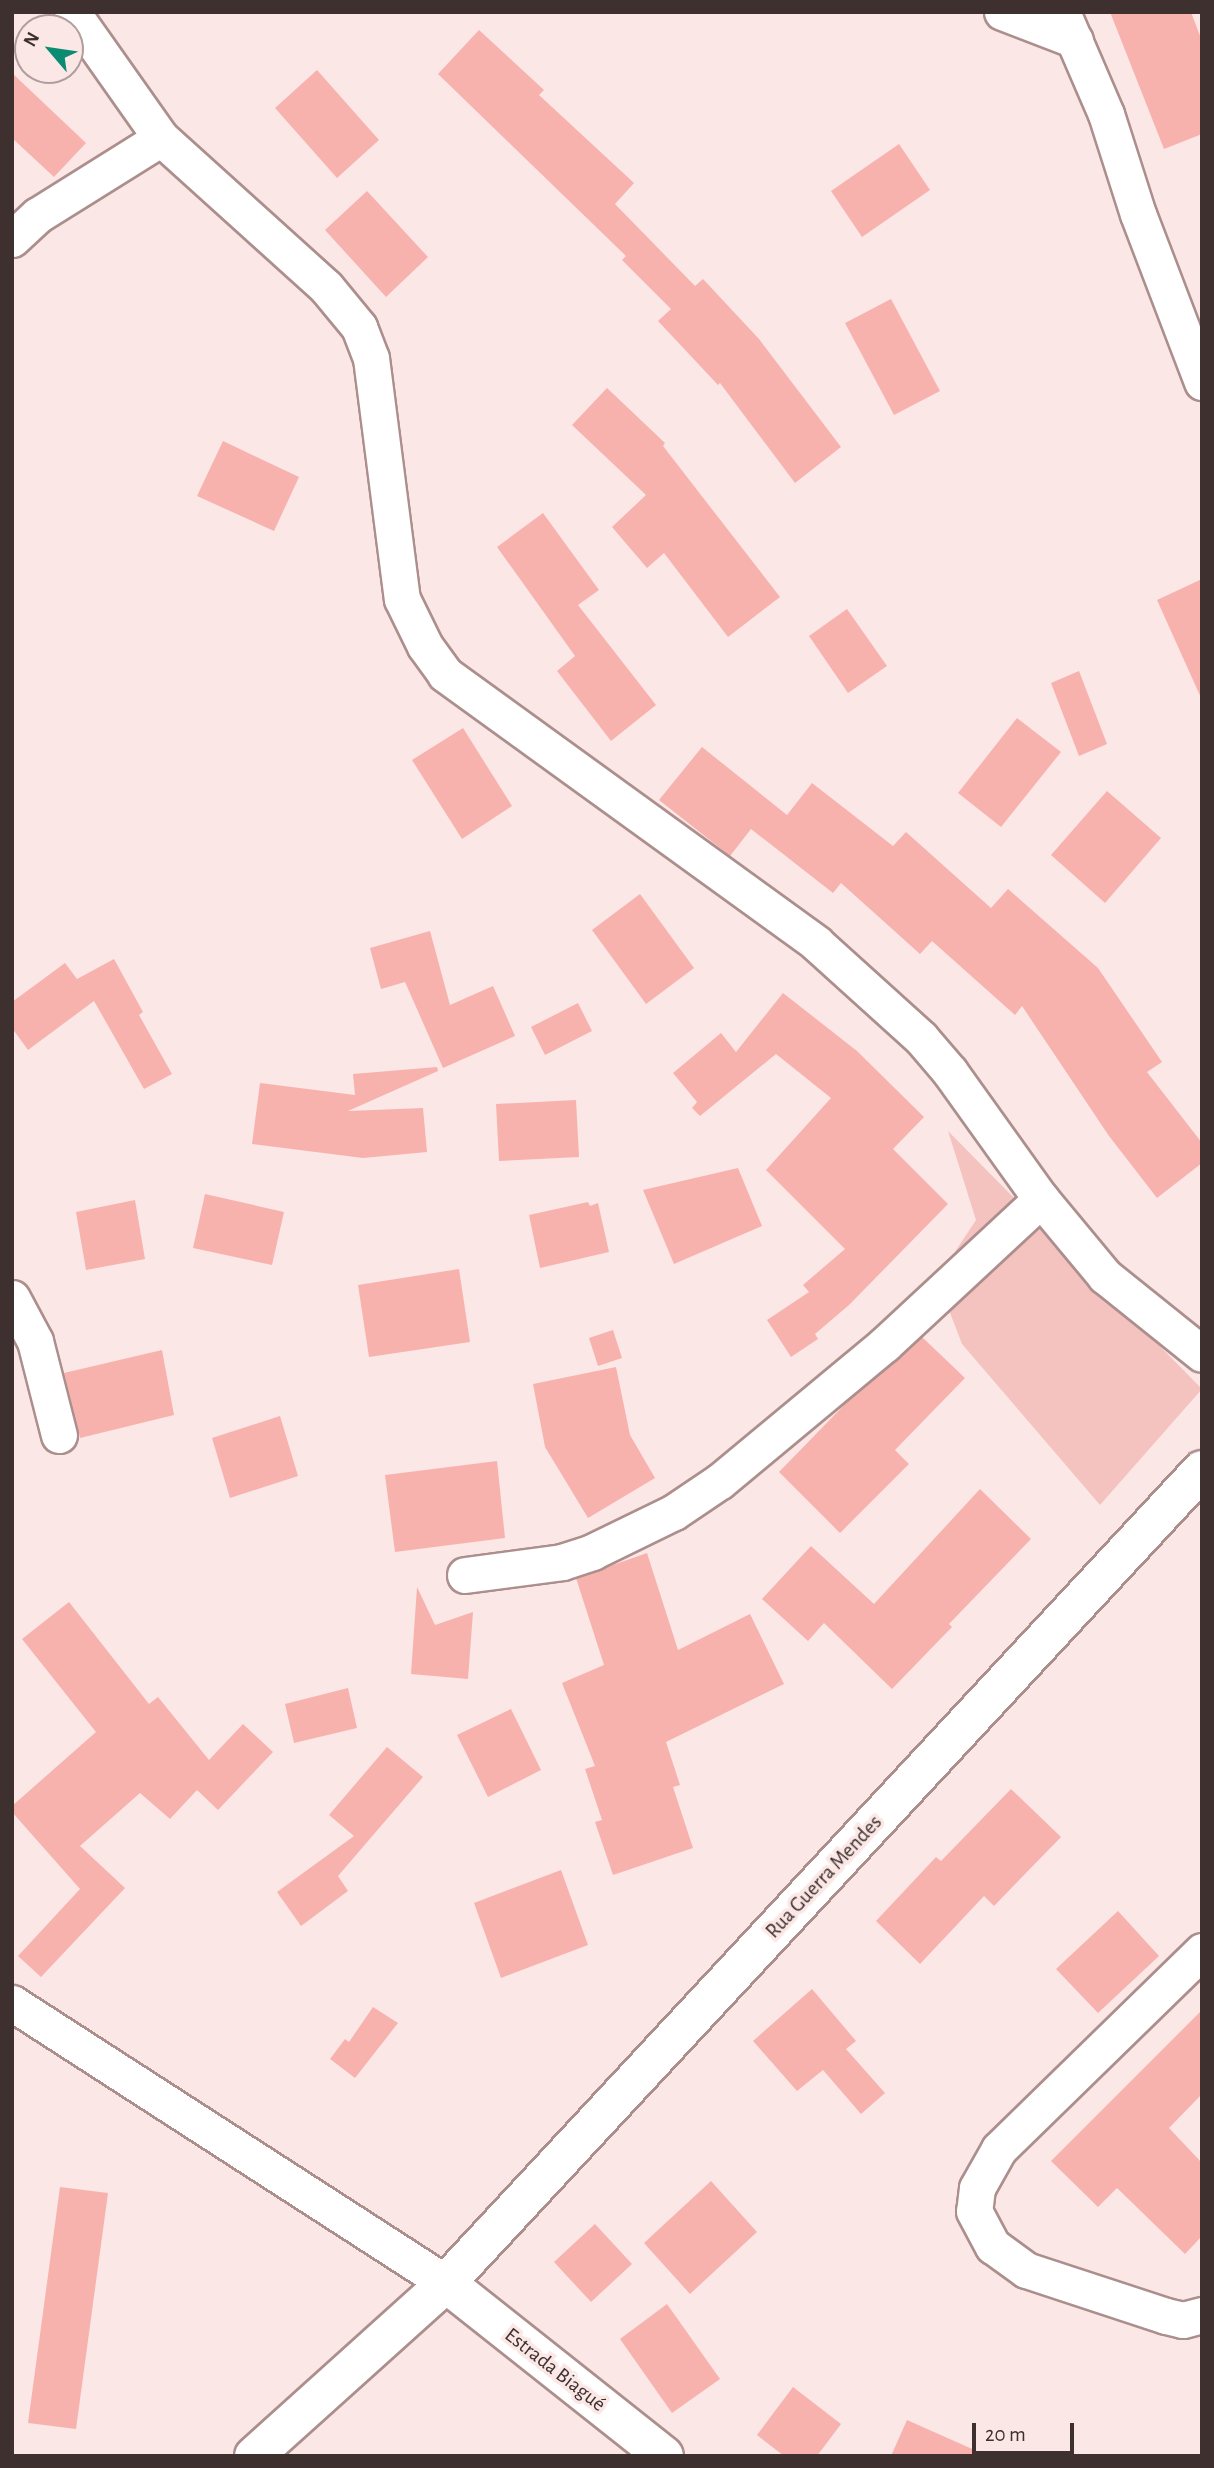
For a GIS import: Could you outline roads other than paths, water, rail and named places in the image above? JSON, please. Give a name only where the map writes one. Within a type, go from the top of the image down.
[{"type":"street","points":[[72,12],[161,138],[326,287],[359,327],[371,358],[402,599],[425,646],[445,674],[816,943],[921,1038],[950,1072],[1041,1199],[1105,1276],[1202,1354]]},
{"type":"street","points":[[1002,12],[1068,26],[1106,114],[1139,214],[1202,382]]},
{"type":"street","points":[[12,239],[38,215],[161,138]]},
{"type":"street","points":[[465,1574],[562,1562],[592,1552],[674,1512],[720,1482],[885,1344],[1041,1199]]},
{"type":"street","points":[[12,1298],[35,1341],[60,1434]]},
{"type":"street","name":"Rua Guerra Mendes","points":[[254,2456],[446,2283],[1202,1470]]},
{"type":"street","points":[[1202,1951],[999,2149],[977,2188],[974,2211],[993,2246],[1026,2270],[1166,2316],[1183,2320],[1202,2315]]},
{"type":"street","points":[[12,2003],[446,2283]]},
{"type":"street","name":"Estrada Biagué","points":[[446,2283],[664,2456]]}]
